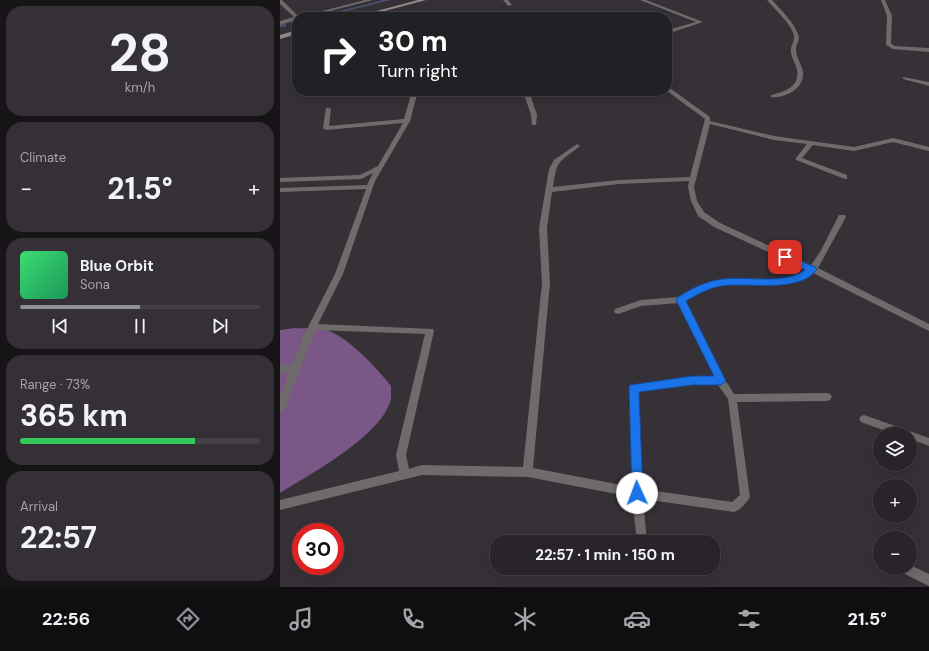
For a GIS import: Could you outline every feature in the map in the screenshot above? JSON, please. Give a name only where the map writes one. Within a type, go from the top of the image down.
[{"type":"street","points":[[322,12],[371,0]]},
{"type":"street","points":[[376,12],[424,0]]},
{"type":"street","points":[[505,0],[510,5]]},
{"type":"street","points":[[642,0],[700,22],[672,30]]},
{"type":"street","points":[[769,0],[780,11],[797,36],[793,49],[800,72],[800,77],[796,86],[789,92],[773,96]]},
{"type":"street","points":[[884,0],[890,10],[891,18],[888,44],[893,48],[929,50]]},
{"type":"street","points":[[280,1],[292,13]]},
{"type":"street","points":[[280,23],[292,19]]},
{"type":"street","points":[[280,37],[292,33]]},
{"type":"street","points":[[905,78],[929,84]]},
{"type":"street","points":[[672,92],[708,118],[691,187],[694,201],[701,214],[717,225],[812,269],[929,328]]},
{"type":"street","points":[[280,408],[312,327],[339,274],[370,187],[407,121],[414,96]]},
{"type":"street","points":[[528,96],[534,115],[534,124]]},
{"type":"street","points":[[328,110],[326,128],[407,121]]},
{"type":"street","points":[[708,122],[774,138],[854,149],[893,140],[929,149]]},
{"type":"street","points":[[811,143],[798,159],[845,177]]},
{"type":"street","points":[[528,472],[546,283],[543,228],[552,169],[556,161],[577,146]]},
{"type":"street","points":[[280,180],[361,177],[380,167]]},
{"type":"street","points":[[550,190],[619,182],[693,179]]},
{"type":"street","points":[[280,190],[370,187]]},
{"type":"street","points":[[618,311],[631,305],[657,301],[681,300],[698,289],[723,282],[753,283],[799,278],[812,269],[842,217]]},
{"type":"street","points":[[280,505],[422,470],[528,472],[637,493],[734,507],[745,497],[732,398],[721,381],[681,300]]},
{"type":"street","points":[[312,327],[430,331],[401,455],[405,474]]},
{"type":"street","points":[[280,369],[295,369]]},
{"type":"street","points":[[641,535],[637,493],[634,388],[692,380],[721,381]]},
{"type":"street","points":[[732,398],[827,397]]},
{"type":"street","points":[[864,419],[886,427]]},
{"type":"street","points":[[917,438],[929,442]]},
{"type":"street","points":[[917,574],[929,580]]},
{"type":"shaded area","points":[[295,328],[325,330],[346,340],[371,363],[391,386],[391,398],[385,412],[375,426],[361,439],[326,464],[280,493],[280,330]]},
{"type":"waterway","points":[[338,12],[388,0]]},
{"type":"waterway","points":[[280,26],[285,25]]},
{"type":"route","points":[[637,493],[634,388],[692,380],[721,381],[681,300],[698,289],[723,282],[753,283],[799,278],[812,269],[785,257]]}]
